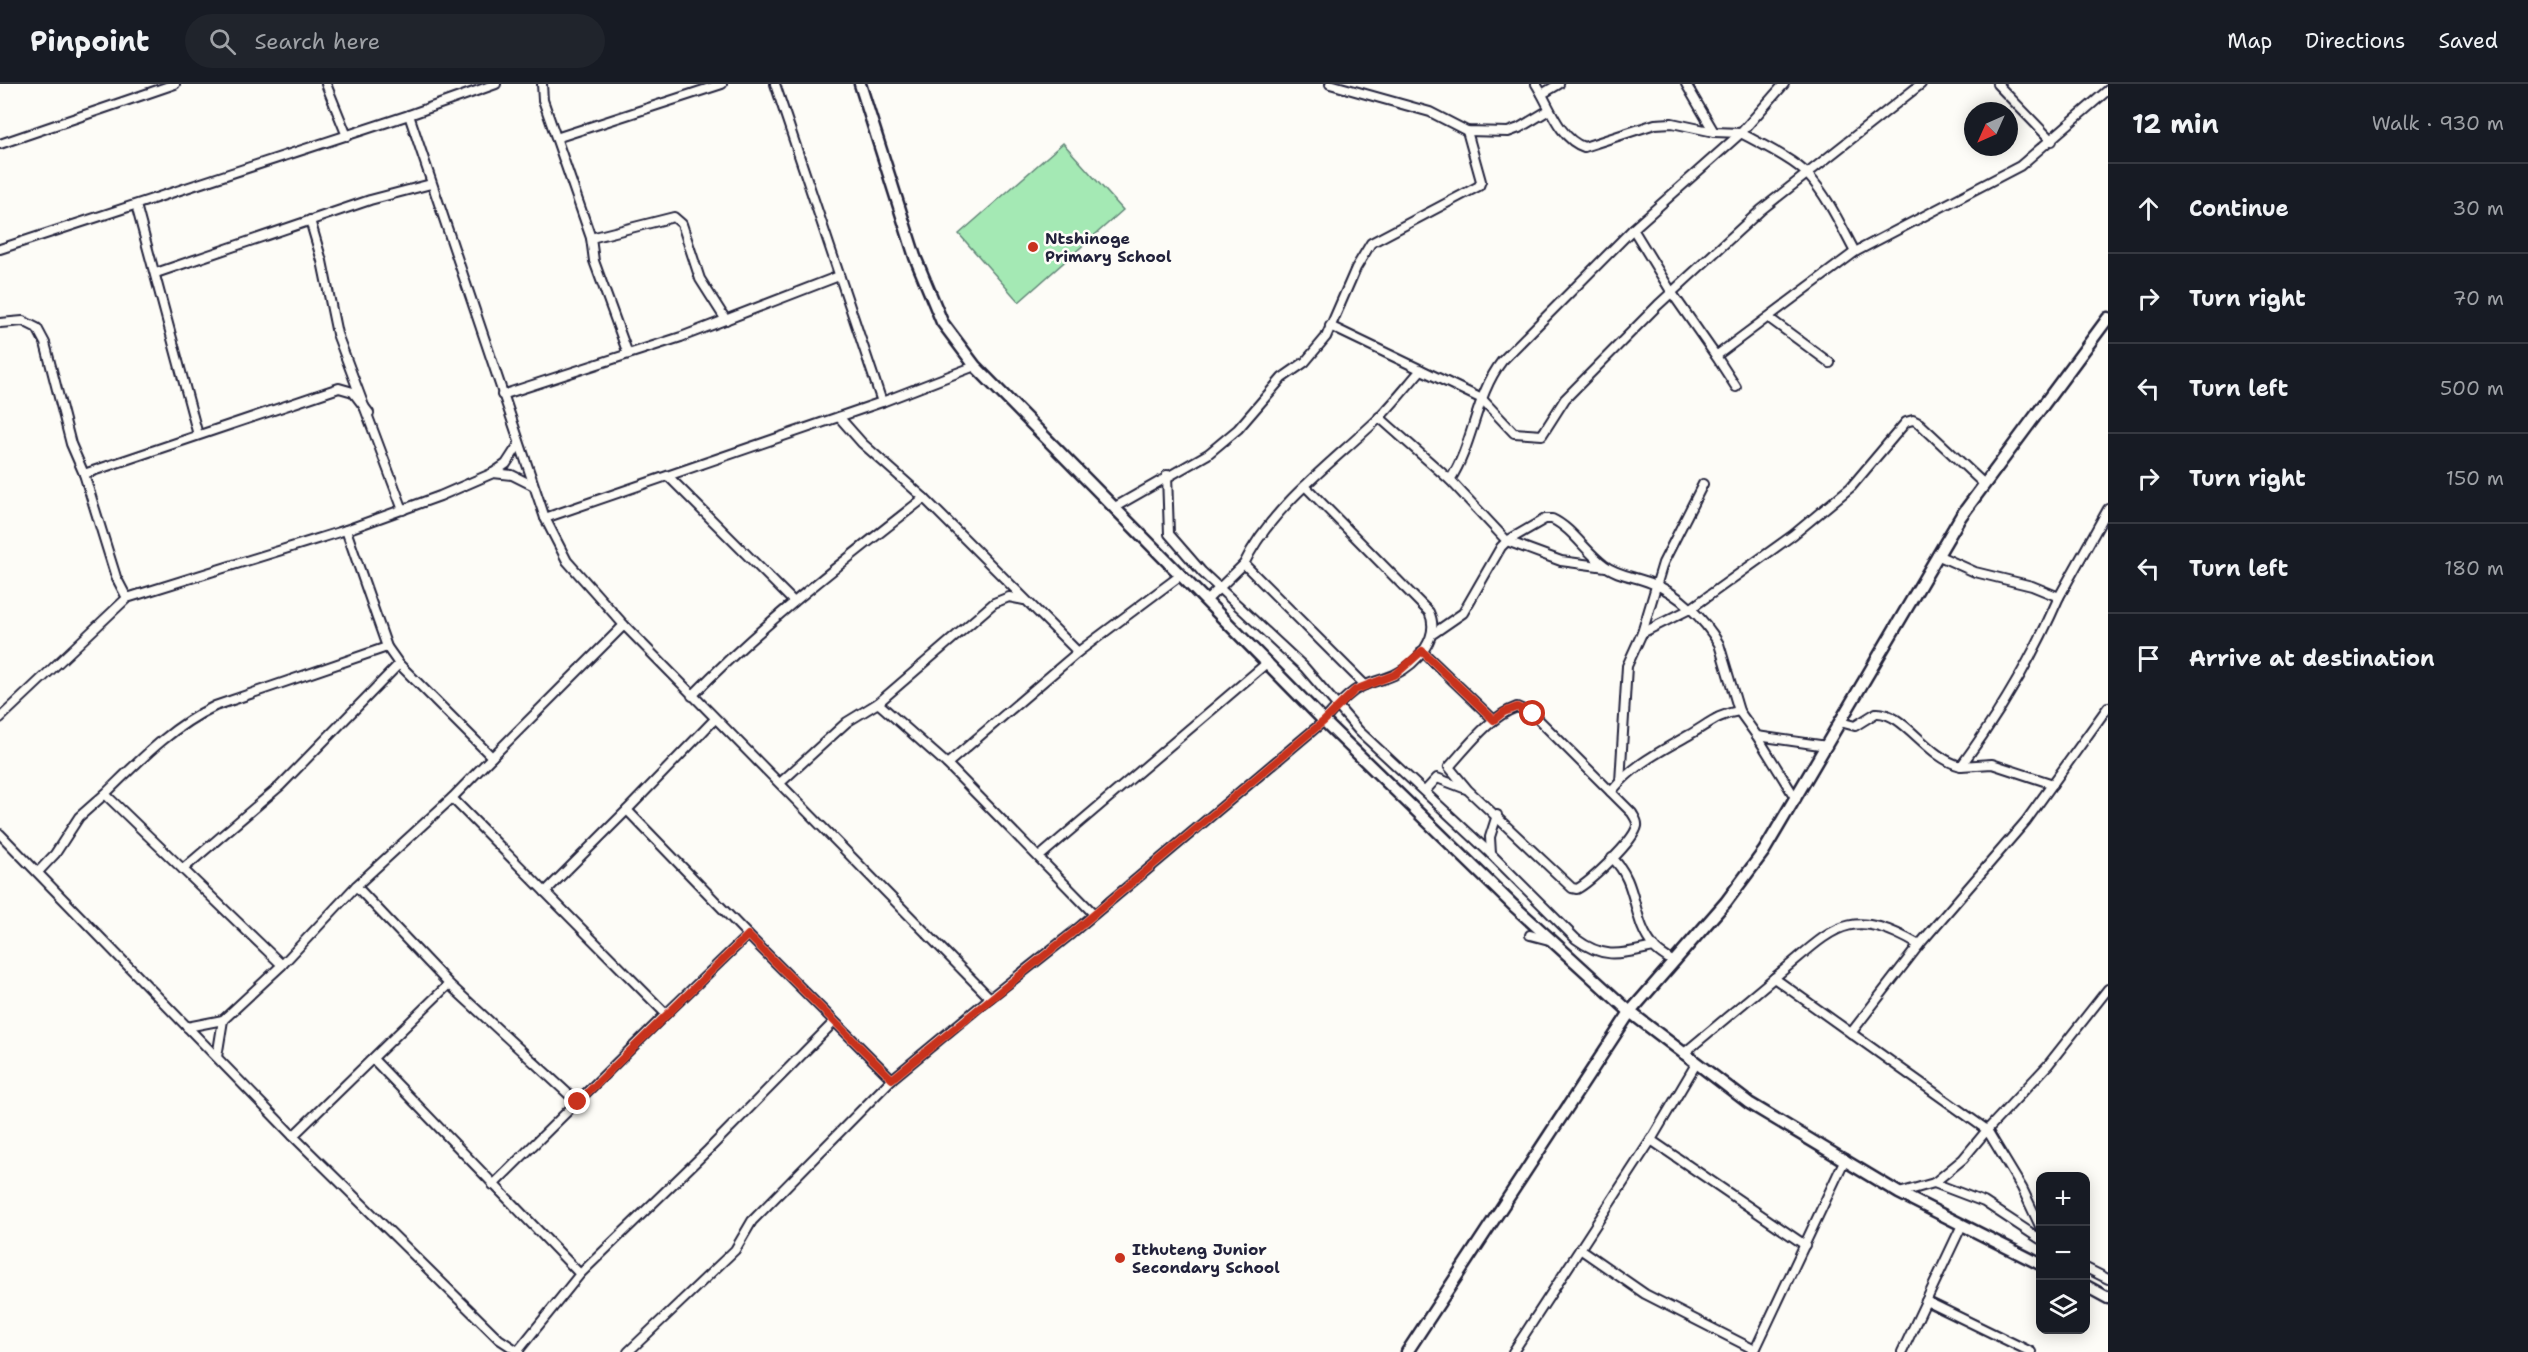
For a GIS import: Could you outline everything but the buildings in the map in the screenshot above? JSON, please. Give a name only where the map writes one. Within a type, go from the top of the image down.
[{"type":"street","points":[[0,144],[175,84]]},
{"type":"street","points":[[326,84],[347,136]]},
{"type":"street","points":[[0,239],[2,249],[409,115],[465,88],[496,84]]},
{"type":"street","points":[[542,84],[543,100],[591,238],[594,261],[628,354]]},
{"type":"street","points":[[556,138],[722,84]]},
{"type":"street","points":[[776,84],[882,402]]},
{"type":"street","points":[[860,84],[915,257],[942,322],[975,366],[1324,721],[1554,942],[1630,1012],[1696,1064],[1749,1103],[1899,1193],[2036,1262]]},
{"type":"street","points":[[1329,84],[1430,112],[1467,131],[1508,132],[1520,128],[1549,110]]},
{"type":"street","points":[[1536,84],[1549,110],[1574,143],[1584,147],[1655,124],[1682,124],[1714,132],[1741,133],[1768,147],[1807,173],[1826,198],[1855,252]]},
{"type":"street","points":[[1542,94],[1559,84]]},
{"type":"street","points":[[1686,84],[1714,132]]},
{"type":"street","points":[[1450,480],[1466,449],[1491,375],[1502,361],[1633,229],[1741,133],[1784,84]]},
{"type":"street","points":[[1330,326],[1482,399],[1514,433],[1542,435],[1564,399],[1761,210],[1921,84]]},
{"type":"street","points":[[1997,84],[2052,141]]},
{"type":"street","points":[[1716,356],[1855,252],[2008,174],[2052,141],[2108,90]]},
{"type":"street","points":[[409,115],[532,485],[545,518],[567,561],[692,696],[990,998]]},
{"type":"street","points":[[1116,507],[1167,475],[1208,454],[1238,429],[1282,378],[1305,362],[1317,350],[1356,268],[1371,243],[1479,186],[1481,181],[1467,131]]},
{"type":"street","points":[[156,273],[310,220],[431,184]]},
{"type":"street","points":[[136,205],[198,435]]},
{"type":"street","points":[[591,238],[674,217],[682,224],[700,279],[726,320]]},
{"type":"street","points":[[310,220],[322,261],[337,334],[369,413],[403,510]]},
{"type":"street","points":[[1633,229],[1672,293],[1736,387]]},
{"type":"street","points":[[502,395],[726,320],[839,276]]},
{"type":"street","points":[[1769,318],[1830,363]]},
{"type":"street","points":[[1407,1352],[1630,1012],[1747,874],[1796,799],[1937,555],[1983,483],[2108,318]]},
{"type":"street","points":[[0,323],[23,321],[37,328],[47,352],[71,444],[84,474],[105,546],[127,598]]},
{"type":"street","points":[[545,518],[882,402],[975,366]]},
{"type":"street","points":[[1207,600],[1244,564],[1250,551],[1305,486],[1379,417],[1421,370]]},
{"type":"street","points":[[84,474],[339,388],[353,392],[369,413]]},
{"type":"street","points":[[838,417],[862,443],[924,498],[1078,652]]},
{"type":"street","points":[[1379,417],[1450,480],[1507,541],[1561,561],[1606,567],[1654,584],[1690,609],[1719,644],[1739,711],[1796,799]]},
{"type":"street","points":[[1642,633],[1690,609],[1793,535],[1851,487],[1906,422],[1912,420],[1919,423],[1983,483]]},
{"type":"street","points":[[0,718],[127,598],[403,510],[493,473],[506,464],[519,444]]},
{"type":"street","points":[[493,473],[512,475],[532,485]]},
{"type":"street","points":[[1167,475],[1169,534],[1202,572],[1304,667],[1359,731],[1491,854],[1576,939],[1592,951],[1629,953],[1653,947]]},
{"type":"street","points":[[669,477],[794,602]]},
{"type":"street","points":[[1620,782],[1627,666],[1642,633],[1654,584],[1703,484]]},
{"type":"street","points":[[1305,486],[1429,612],[1434,623],[1434,633]]},
{"type":"street","points":[[692,696],[728,659],[794,602],[924,498]]},
{"type":"street","points":[[1961,766],[1989,729],[2019,679],[2059,597],[2108,509]]},
{"type":"street","points":[[628,1352],[735,1250],[752,1221],[892,1079],[1094,914],[1324,721],[1338,705],[1365,685],[1396,674],[1422,651],[1434,633],[1463,614],[1501,547],[1507,541],[1545,519],[1551,519],[1606,567]]},
{"type":"street","points":[[346,530],[387,647],[399,664],[492,757]]},
{"type":"street","points":[[1937,555],[1975,572],[2032,586],[2059,597]]},
{"type":"street","points":[[1244,564],[1365,685]]},
{"type":"street","points":[[947,764],[1078,652],[1181,575]]},
{"type":"street","points":[[780,783],[847,722],[878,703],[994,603],[1009,597],[1025,600]]},
{"type":"street","points":[[187,1027],[223,1020],[282,965],[356,886],[452,798],[624,625]]},
{"type":"street","points":[[38,872],[55,854],[79,817],[169,732],[189,719],[215,706],[387,647]]},
{"type":"street","points":[[1422,651],[1494,720]]},
{"type":"street","points":[[1039,857],[1268,662]]},
{"type":"street","points":[[183,869],[280,786],[399,664]]},
{"type":"street","points":[[878,703],[947,764],[1094,914]]},
{"type":"street","points":[[1425,792],[1494,720],[1504,712],[1517,707],[1533,714],[1632,813],[1637,826],[1623,847],[1612,858],[1581,887],[1572,888],[1468,790],[1449,767]]},
{"type":"street","points":[[1851,1033],[1919,945],[2026,821],[2108,707]]},
{"type":"street","points":[[1611,792],[1657,751],[1690,735],[1717,716],[1739,711]]},
{"type":"street","points":[[1840,722],[1854,726],[1876,713],[1893,715],[1936,756],[1947,763],[1961,766],[1992,764],[2053,784]]},
{"type":"street","points":[[545,892],[715,719]]},
{"type":"street","points":[[1757,736],[1827,746]]},
{"type":"street","points":[[1437,778],[1468,790]]},
{"type":"street","points":[[105,794],[282,965]]},
{"type":"street","points":[[452,798],[666,1014]]},
{"type":"street","points":[[627,810],[892,1079]]},
{"type":"street","points":[[1491,854],[1490,837],[1497,815]]},
{"type":"street","points":[[0,834],[293,1136],[500,1339],[518,1352],[580,1274],[708,1150],[834,1022]]},
{"type":"street","points":[[1612,858],[1627,875],[1653,947],[1673,962]]},
{"type":"street","points":[[356,886],[449,984],[578,1102]]},
{"type":"street","points":[[1683,1054],[1828,934],[1853,924],[1868,923],[1892,929],[1919,945]]},
{"type":"street","points":[[493,1185],[748,935]]},
{"type":"street","points":[[1530,935],[1554,942]]},
{"type":"street","points":[[1774,978],[1987,1130],[2022,1188],[2036,1218]]},
{"type":"street","points":[[293,1136],[374,1060],[449,984]]},
{"type":"street","points":[[1899,1193],[1934,1183],[1963,1159],[2055,1056],[2108,989]]},
{"type":"street","points":[[217,1058],[223,1020]]},
{"type":"street","points":[[374,1060],[580,1274]]},
{"type":"street","points":[[1513,1352],[1651,1140],[1696,1064]]},
{"type":"street","points":[[1651,1140],[1805,1245]]},
{"type":"street","points":[[1580,1249],[1653,1298],[1754,1351],[1845,1159]]},
{"type":"street","points":[[1934,1183],[1984,1202],[2036,1236]]},
{"type":"street","points":[[1902,1352],[1962,1225]]},
{"type":"street","points":[[2090,1270],[2108,1279]]},
{"type":"street","points":[[2090,1289],[2108,1299]]},
{"type":"street","points":[[1926,1301],[2031,1352]]},
{"type":"green space","points":[[1063,143],[1123,210],[1019,302],[959,234]]},
{"type":"place","name":"Ntshinoge Primary School","points":[[1033,247]]},
{"type":"place","name":"Ithuteng Junior Secondary School","points":[[1120,1258]]},
{"type":"route","points":[[578,1102],[748,935],[892,1079],[1071,934],[1324,721],[1355,690],[1396,674],[1422,651],[1494,720],[1504,712],[1517,707],[1533,714]]}]
